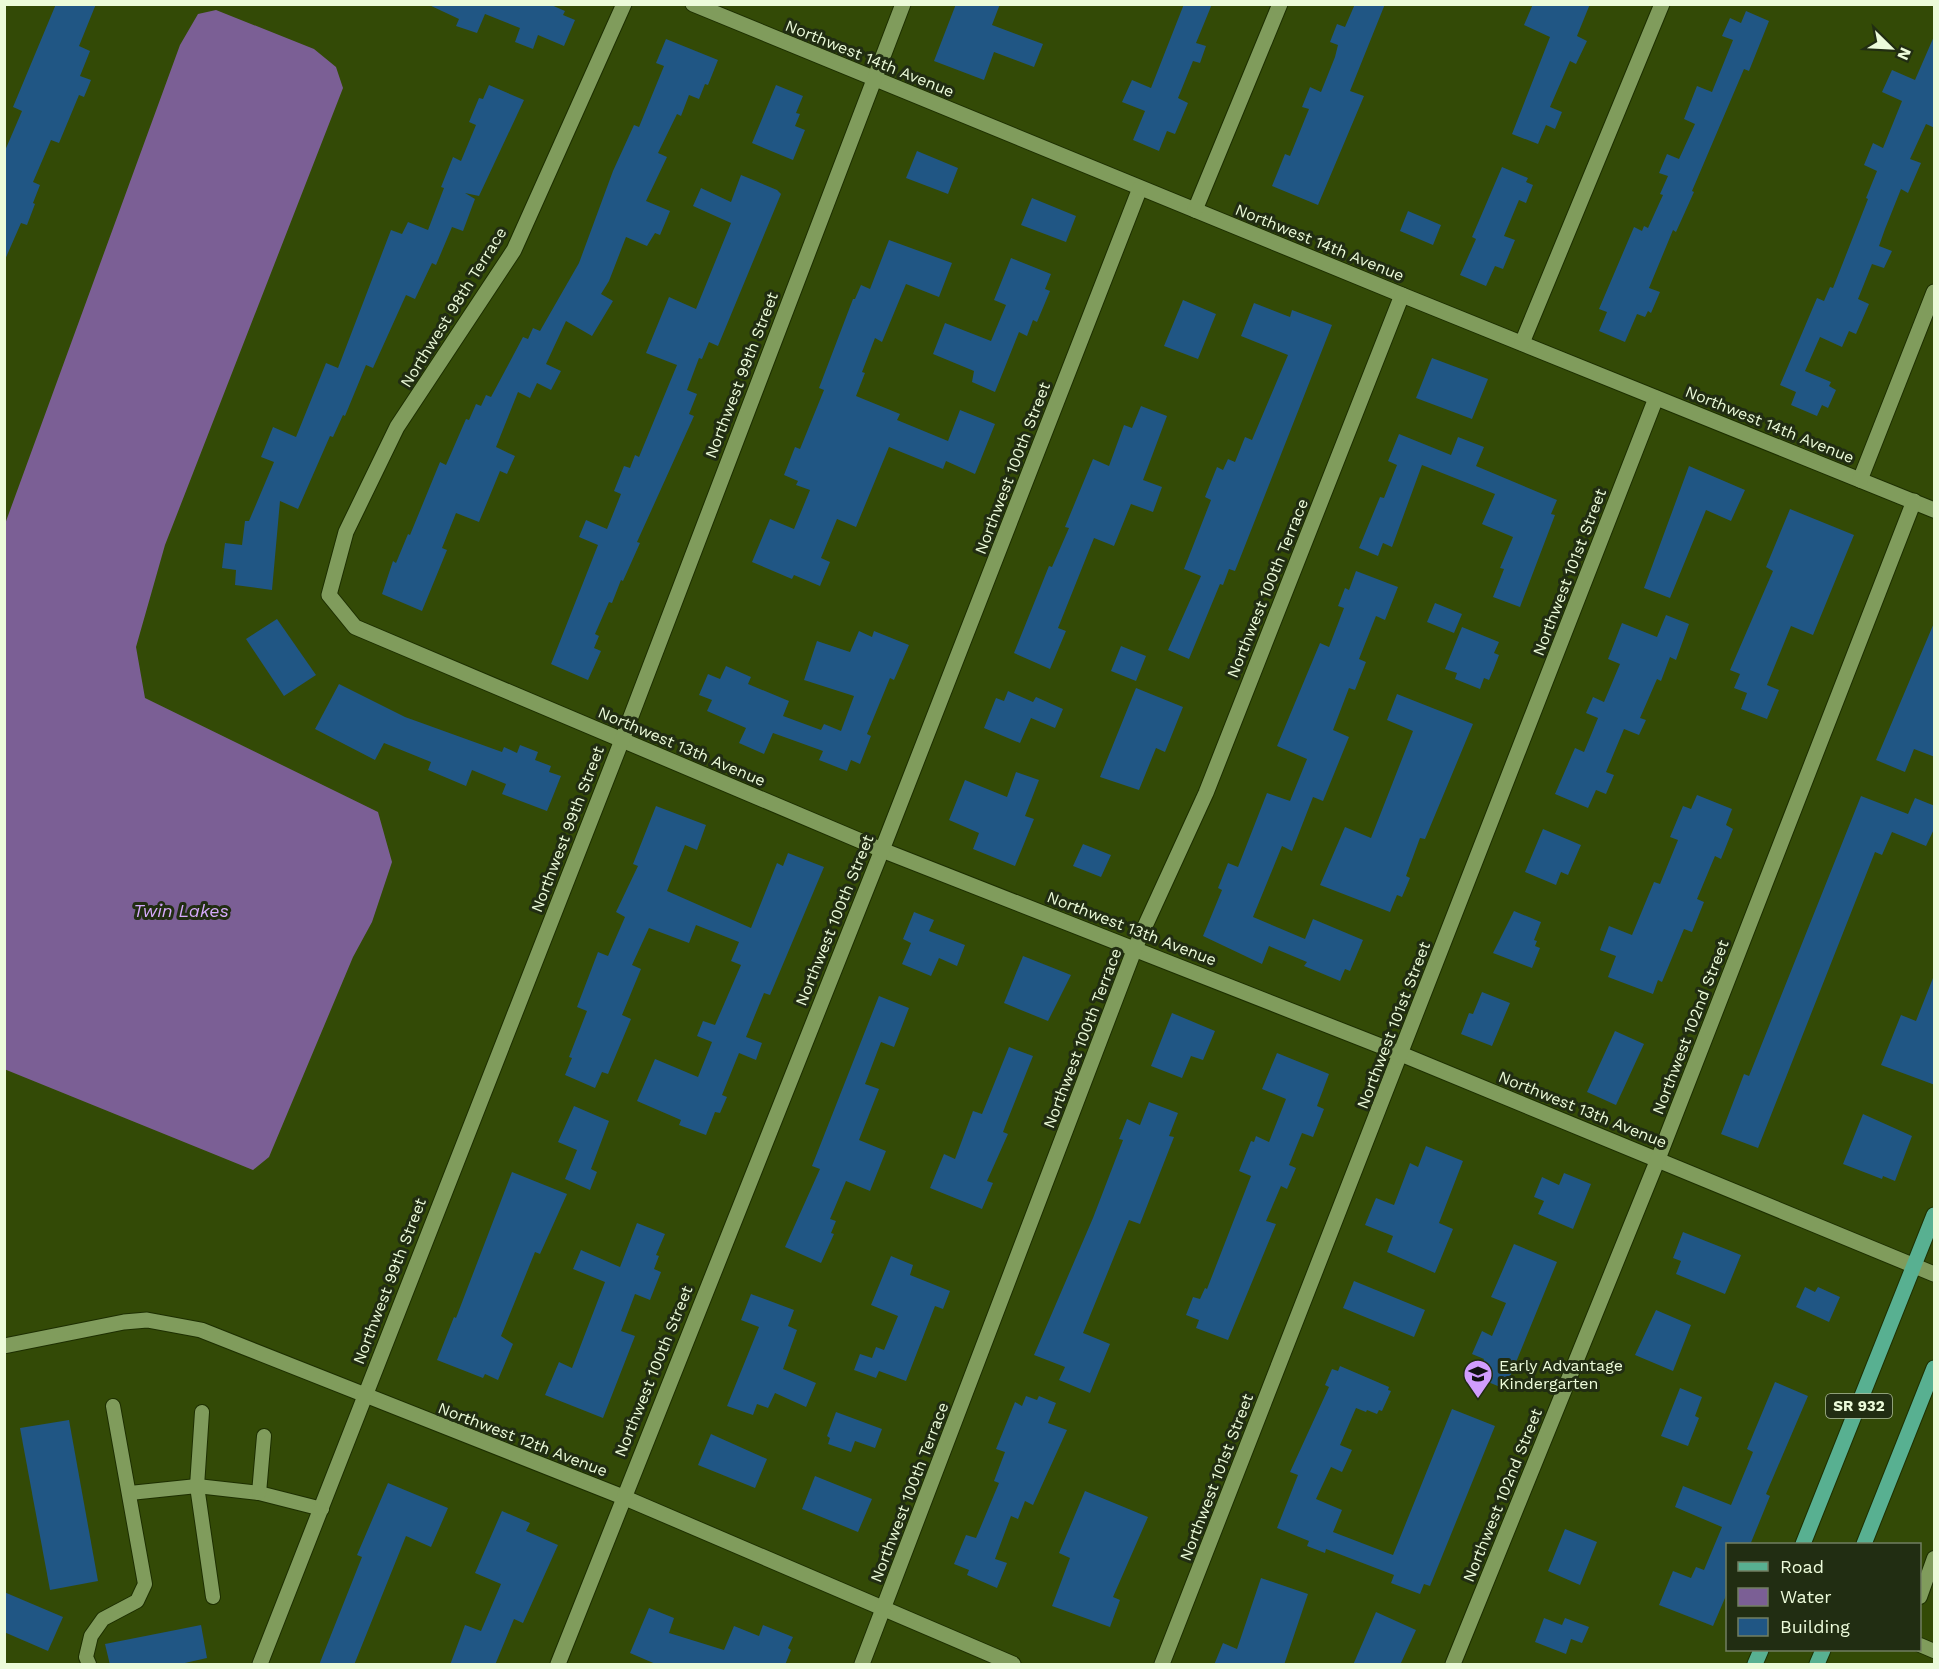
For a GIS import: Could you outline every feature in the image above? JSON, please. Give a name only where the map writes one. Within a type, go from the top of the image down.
[{"type":"main road","name":"SR 932","points":[[1804,1543],[1935,1215]]},
{"type":"main road","name":"SR 932","points":[[1865,1543],[1935,1368]]},
{"type":"main road","points":[[1755,1665],[1761,1651]]},
{"type":"main road","points":[[1817,1665],[1823,1651]]},
{"type":"street","name":"Northwest 98th Terrace","points":[[329,596],[346,532],[397,428],[514,250],[624,4]]},
{"type":"street","name":"Northwest 14th Avenue","points":[[693,4],[1402,296],[1935,510]]},
{"type":"street","name":"Northwest 99th Street","points":[[260,1665],[322,1509],[363,1396],[622,740],[903,4]]},
{"type":"street","points":[[1195,210],[1280,4]]},
{"type":"street","points":[[1522,344],[1662,4]]},
{"type":"street","name":"Northwest 100th Street","points":[[558,1665],[882,850],[1140,188]]},
{"type":"street","points":[[1860,480],[1935,292]]},
{"type":"street","name":"Northwest 100th Terrace","points":[[862,1665],[1135,948],[1206,793],[1402,296]]},
{"type":"street","name":"Northwest 101st Street","points":[[1162,1665],[1656,398]]},
{"type":"street","name":"Northwest 102nd Street","points":[[1453,1665],[1658,1158],[1914,501]]},
{"type":"street","name":"Northwest 13th Avenue","points":[[329,596],[355,627],[882,850],[1401,1054],[1935,1274]]},
{"type":"street","name":"Northwest 12th Avenue","points":[[4,1346],[124,1322],[147,1320],[201,1330],[623,1497],[1013,1665]]},
{"type":"lane","points":[[89,1665],[86,1657],[91,1636],[103,1619],[137,1601],[146,1584],[113,1406]]},
{"type":"lane","points":[[202,1412],[197,1486],[213,1597]]},
{"type":"lane","points":[[259,1493],[264,1436]]},
{"type":"lane","points":[[130,1493],[197,1486],[259,1493],[322,1509]]},
{"type":"lane","points":[[1921,1595],[1935,1558]]},
{"type":"lane","points":[[1921,1645],[1935,1651]]},
{"type":"water","name":"Twin Lakes","points":[[216,10],[314,49],[336,67],[343,88],[165,545],[136,647],[145,698],[378,812],[392,862],[372,922],[353,957],[269,1157],[253,1170],[4,1069],[5,524],[180,45],[198,14]]},
{"type":"building","points":[[56,4],[96,4],[79,46],[90,51],[80,76],[91,80],[84,97],[79,95],[59,143],[51,140],[33,182],[40,185],[27,225],[21,223],[4,262],[4,153],[22,111],[13,107]]},
{"type":"building","points":[[427,4],[549,4],[565,11],[563,15],[575,20],[564,46],[538,35],[533,49],[515,42],[520,28],[485,14],[477,33],[456,26],[459,19]]},
{"type":"building","points":[[956,4],[1000,4],[992,25],[1043,44],[1034,67],[994,52],[984,80],[934,61]]},
{"type":"building","points":[[1184,4],[1212,4],[1196,43],[1206,46],[1200,63],[1193,61],[1178,98],[1188,103],[1175,134],[1167,131],[1159,151],[1133,140],[1145,111],[1122,102],[1132,80],[1151,88]]},
{"type":"building","points":[[1355,4],[1385,4],[1350,91],[1364,96],[1318,205],[1272,186],[1285,154],[1290,156],[1309,109],[1302,107],[1310,87],[1321,92],[1338,45],[1330,42],[1337,24],[1345,27]]},
{"type":"building","points":[[1533,4],[1590,4],[1577,36],[1587,41],[1576,64],[1570,61],[1550,107],[1562,112],[1555,129],[1546,125],[1538,144],[1512,134],[1550,37],[1524,25]]},
{"type":"building","points":[[1746,11],[1769,21],[1749,71],[1744,69],[1692,191],[1694,192],[1676,232],[1673,230],[1649,288],[1660,292],[1651,313],[1648,311],[1645,317],[1637,314],[1625,342],[1599,331],[1607,312],[1599,309],[1634,227],[1642,231],[1644,226],[1648,228],[1663,195],[1660,194],[1668,176],[1659,173],[1667,154],[1679,159],[1695,124],[1684,119],[1697,86],[1712,92],[1733,40],[1722,36],[1730,18],[1741,23]]},
{"type":"building","points":[[1935,34],[1935,128],[1926,124],[1910,159],[1921,163],[1908,193],[1901,189],[1879,246],[1892,251],[1884,268],[1872,264],[1858,299],[1869,304],[1856,334],[1849,331],[1842,347],[1820,337],[1805,371],[1831,382],[1829,386],[1836,390],[1828,408],[1822,405],[1817,416],[1791,405],[1796,392],[1780,385],[1817,298],[1824,301],[1830,287],[1833,288],[1868,199],[1866,198],[1877,171],[1864,165],[1873,143],[1883,148],[1902,101],[1882,92],[1892,70],[1915,80]]},
{"type":"building","points":[[666,39],[718,60],[708,85],[705,84],[699,99],[689,95],[681,116],[677,114],[658,153],[667,157],[646,201],[670,211],[660,235],[655,233],[647,246],[626,237],[609,281],[601,294],[613,301],[592,336],[566,321],[546,364],[561,371],[551,390],[537,383],[530,398],[518,392],[496,447],[515,456],[507,474],[500,471],[479,522],[456,513],[442,548],[447,550],[422,611],[382,594],[393,561],[396,563],[408,534],[410,535],[440,462],[446,465],[466,419],[469,420],[476,404],[481,406],[486,395],[491,397],[523,337],[528,339],[533,328],[540,331],[579,263],[613,171],[634,125],[639,127],[664,66],[656,63]]},
{"type":"building","points":[[489,85],[524,100],[479,196],[465,193],[475,199],[463,231],[452,227],[436,265],[432,263],[415,299],[406,295],[373,368],[366,365],[345,416],[343,415],[333,437],[330,436],[298,509],[280,501],[272,590],[235,585],[236,570],[222,568],[225,543],[242,545],[245,521],[249,521],[274,462],[261,457],[273,427],[296,437],[326,363],[338,368],[391,230],[402,234],[408,222],[428,230],[453,157],[461,161],[476,125],[469,122],[479,98],[483,99]]},
{"type":"building","points":[[776,85],[803,96],[796,113],[800,114],[795,126],[805,130],[793,160],[752,143]]},
{"type":"building","points":[[917,151],[958,168],[948,194],[906,178]]},
{"type":"building","points":[[1502,167],[1528,178],[1526,182],[1533,185],[1526,203],[1519,200],[1504,236],[1515,240],[1503,269],[1495,266],[1486,286],[1460,275],[1476,239],[1472,237]]},
{"type":"building","points":[[741,175],[777,190],[781,194],[718,346],[709,342],[702,359],[699,358],[687,390],[697,394],[689,414],[694,416],[637,542],[640,543],[623,581],[621,580],[612,603],[609,602],[595,634],[599,636],[594,648],[601,651],[588,680],[551,664],[598,545],[579,537],[586,520],[607,529],[621,494],[614,491],[624,466],[630,468],[635,455],[639,457],[677,365],[646,353],[669,297],[696,309],[731,223],[693,206],[701,188],[731,202]]},
{"type":"building","points":[[1032,198],[1076,216],[1066,242],[1021,225]]},
{"type":"building","points":[[1408,211],[1441,225],[1433,245],[1400,231]]},
{"type":"building","points":[[889,240],[952,263],[939,297],[906,284],[882,342],[875,338],[856,396],[900,414],[897,420],[948,441],[960,410],[995,424],[975,474],[946,461],[943,469],[889,447],[856,527],[837,519],[821,558],[830,562],[820,586],[794,575],[792,579],[752,562],[770,519],[794,529],[810,490],[796,485],[798,481],[784,475],[795,447],[800,449],[824,390],[819,388],[853,299],[861,285],[870,289]]},
{"type":"building","points":[[1011,258],[1051,274],[1045,289],[1050,291],[1037,322],[1033,320],[1027,336],[1019,332],[995,392],[972,382],[974,371],[933,354],[945,323],[991,341],[1006,305],[994,300]]},
{"type":"building","points":[[1183,300],[1216,314],[1198,359],[1164,346]]},
{"type":"building","points":[[1254,303],[1290,317],[1292,310],[1332,325],[1235,571],[1229,569],[1223,585],[1220,584],[1189,659],[1168,650],[1201,576],[1184,569],[1211,500],[1205,497],[1217,467],[1223,470],[1228,459],[1235,462],[1245,437],[1252,440],[1288,355],[1241,336]]},
{"type":"building","points":[[1432,358],[1488,379],[1472,419],[1416,398]]},
{"type":"building","points":[[1141,406],[1167,416],[1143,480],[1162,487],[1153,512],[1131,504],[1114,546],[1094,538],[1058,628],[1066,631],[1050,669],[1014,653],[1049,566],[1052,567],[1069,528],[1065,527],[1093,459],[1109,466],[1124,425],[1132,428]]},
{"type":"building","points":[[1399,434],[1451,455],[1458,437],[1484,447],[1476,466],[1557,500],[1551,514],[1555,515],[1520,607],[1493,597],[1504,569],[1500,568],[1513,537],[1482,524],[1495,494],[1422,465],[1392,547],[1383,543],[1378,556],[1359,548],[1380,497],[1384,498],[1397,465],[1388,461]]},
{"type":"building","points":[[1689,466],[1745,490],[1731,521],[1706,510],[1670,598],[1644,588]]},
{"type":"building","points":[[1790,509],[1854,535],[1813,635],[1791,626],[1767,685],[1779,690],[1767,719],[1741,709],[1747,693],[1734,688],[1740,674],[1730,670],[1773,571],[1766,567]]},
{"type":"building","points":[[1356,571],[1398,587],[1385,620],[1376,616],[1359,659],[1366,662],[1355,690],[1349,688],[1333,730],[1349,737],[1323,801],[1313,797],[1292,851],[1282,846],[1253,917],[1305,939],[1313,919],[1363,940],[1350,971],[1345,969],[1340,981],[1304,966],[1307,962],[1269,946],[1262,964],[1203,936],[1222,890],[1218,888],[1228,863],[1238,867],[1267,793],[1290,801],[1307,759],[1277,746],[1320,643],[1329,647],[1344,608],[1338,606],[1345,588],[1349,590]]},
{"type":"building","points":[[1435,603],[1462,614],[1454,633],[1427,622]]},
{"type":"building","points":[[1666,615],[1689,624],[1676,660],[1670,657],[1661,681],[1657,679],[1640,718],[1646,720],[1639,735],[1624,729],[1606,772],[1614,775],[1606,794],[1596,790],[1588,808],[1555,794],[1575,748],[1584,752],[1598,718],[1586,713],[1593,697],[1604,702],[1620,664],[1608,659],[1622,623],[1657,637]]},
{"type":"building","points":[[277,619],[316,675],[284,696],[246,639]]},
{"type":"building","points":[[1934,623],[1935,757],[1914,749],[1905,772],[1876,760]]},
{"type":"building","points":[[1462,627],[1499,642],[1494,653],[1499,655],[1494,668],[1489,680],[1484,678],[1480,689],[1455,679],[1457,673],[1445,669]]},
{"type":"building","points":[[859,631],[872,637],[874,631],[909,645],[894,680],[890,678],[867,734],[871,736],[860,764],[851,760],[847,771],[819,760],[823,751],[773,733],[764,754],[739,743],[746,728],[707,711],[712,700],[699,695],[708,674],[720,679],[726,666],[751,677],[748,684],[789,701],[783,716],[821,730],[824,724],[841,731],[854,696],[804,680],[817,641],[850,652]]},
{"type":"building","points":[[1121,646],[1146,656],[1136,681],[1111,671]]},
{"type":"building","points":[[339,684],[405,717],[502,752],[504,747],[517,753],[520,745],[538,752],[535,760],[551,766],[549,772],[561,776],[547,811],[502,794],[506,784],[472,770],[466,786],[428,770],[431,762],[384,743],[375,760],[315,729]]},
{"type":"building","points":[[1136,688],[1183,707],[1165,752],[1156,748],[1139,790],[1100,777]]},
{"type":"building","points":[[1008,691],[1033,702],[1036,697],[1063,709],[1055,728],[1031,718],[1020,743],[984,728],[996,698],[1004,701]]},
{"type":"building","points":[[1397,694],[1473,724],[1425,839],[1420,838],[1406,876],[1410,878],[1402,897],[1397,895],[1390,912],[1320,885],[1345,827],[1371,838],[1413,731],[1387,720]]},
{"type":"building","points":[[1016,772],[1039,780],[1025,816],[1034,819],[1015,866],[973,849],[979,833],[949,820],[965,780],[1007,797]]},
{"type":"building","points":[[1697,795],[1732,809],[1726,825],[1733,829],[1721,859],[1715,856],[1697,899],[1704,902],[1692,932],[1684,929],[1662,982],[1658,980],[1653,994],[1608,977],[1616,956],[1600,950],[1609,926],[1632,935],[1654,882],[1660,884],[1678,840],[1670,837],[1683,806],[1691,809]]},
{"type":"building","points":[[1861,796],[1908,814],[1915,798],[1935,806],[1935,827],[1926,846],[1892,832],[1882,855],[1875,852],[1758,1148],[1721,1134],[1744,1074],[1749,1076]]},
{"type":"building","points":[[656,806],[706,825],[697,850],[685,845],[667,891],[751,928],[777,863],[783,866],[788,853],[824,867],[770,995],[764,993],[746,1037],[762,1043],[756,1060],[739,1053],[722,1095],[727,1097],[720,1113],[715,1112],[706,1135],[679,1125],[681,1120],[637,1101],[655,1059],[698,1077],[712,1042],[697,1036],[703,1021],[715,1025],[741,965],[731,961],[739,942],[696,925],[689,943],[649,928],[632,965],[641,969],[622,1015],[631,1019],[608,1074],[602,1072],[595,1088],[565,1075],[572,1058],[569,1057],[587,1011],[577,1007],[598,952],[608,956],[625,917],[616,912],[638,866],[633,864]]},
{"type":"building","points":[[1543,829],[1581,845],[1568,875],[1561,872],[1556,885],[1525,872]]},
{"type":"building","points":[[1083,844],[1111,855],[1101,877],[1073,866]]},
{"type":"building","points":[[1514,911],[1541,922],[1534,940],[1537,941],[1535,946],[1540,948],[1532,968],[1493,953]]},
{"type":"building","points":[[914,912],[934,920],[929,931],[965,945],[957,966],[939,958],[931,976],[902,964],[911,943],[903,939]]},
{"type":"building","points":[[1023,956],[1071,975],[1048,1021],[1004,1003]]},
{"type":"building","points":[[1933,978],[1935,978],[1935,1085],[1881,1065],[1901,1015],[1916,1021]]},
{"type":"building","points":[[1482,992],[1510,1003],[1492,1046],[1461,1034],[1469,1013],[1473,1014]]},
{"type":"building","points":[[879,996],[909,1008],[894,1047],[881,1042],[865,1084],[879,1089],[859,1140],[886,1151],[870,1191],[846,1181],[830,1219],[836,1221],[831,1233],[834,1234],[821,1263],[785,1247],[820,1169],[812,1166]]},
{"type":"building","points":[[1172,1013],[1215,1031],[1203,1060],[1191,1056],[1182,1078],[1151,1066]]},
{"type":"building","points":[[1615,1031],[1644,1044],[1616,1105],[1587,1092]]},
{"type":"building","points":[[1009,1047],[1033,1056],[1003,1132],[1008,1134],[987,1181],[993,1183],[982,1209],[930,1188],[944,1154],[955,1159],[973,1111],[982,1114]]},
{"type":"building","points":[[1277,1053],[1329,1074],[1317,1106],[1324,1109],[1313,1137],[1302,1133],[1289,1165],[1296,1168],[1287,1189],[1281,1186],[1266,1221],[1276,1224],[1228,1340],[1196,1328],[1199,1320],[1186,1315],[1193,1297],[1200,1299],[1205,1288],[1207,1289],[1251,1176],[1239,1171],[1251,1141],[1254,1142],[1256,1136],[1269,1142],[1286,1099],[1262,1089]]},
{"type":"building","points":[[1149,1102],[1178,1113],[1169,1136],[1174,1137],[1140,1224],[1129,1220],[1083,1333],[1110,1344],[1090,1393],[1059,1380],[1065,1367],[1034,1355],[1093,1218],[1123,1140],[1119,1139],[1127,1119],[1140,1125]]},
{"type":"building","points":[[574,1106],[609,1121],[591,1169],[597,1172],[590,1190],[565,1179],[577,1150],[558,1142]]},
{"type":"building","points":[[1863,1114],[1912,1136],[1895,1181],[1883,1176],[1882,1179],[1843,1164]]},
{"type":"building","points":[[1426,1146],[1463,1161],[1439,1223],[1453,1229],[1435,1273],[1387,1252],[1393,1236],[1365,1225],[1376,1198],[1394,1205],[1410,1163],[1418,1167]]},
{"type":"building","points":[[512,1172],[567,1194],[540,1254],[535,1252],[501,1336],[513,1344],[498,1380],[485,1374],[483,1378],[437,1360],[454,1317],[456,1318]]},
{"type":"building","points":[[1564,1173],[1591,1184],[1573,1229],[1538,1214],[1544,1201],[1534,1197],[1542,1177],[1559,1185]]},
{"type":"building","points":[[637,1223],[665,1234],[656,1255],[659,1256],[654,1269],[661,1272],[650,1300],[635,1294],[621,1331],[635,1336],[603,1418],[545,1395],[559,1362],[572,1368],[605,1282],[573,1269],[581,1250],[620,1267]]},
{"type":"building","points":[[1683,1232],[1741,1255],[1725,1294],[1676,1274],[1681,1261],[1673,1258]]},
{"type":"building","points":[[1514,1244],[1557,1262],[1505,1389],[1476,1377],[1484,1359],[1472,1354],[1482,1331],[1492,1336],[1506,1303],[1491,1297]]},
{"type":"building","points":[[891,1256],[913,1265],[910,1275],[950,1291],[943,1309],[935,1306],[906,1381],[879,1371],[876,1378],[854,1370],[860,1354],[872,1358],[876,1347],[884,1350],[898,1316],[871,1305]]},
{"type":"building","points":[[1354,1281],[1425,1310],[1414,1337],[1343,1308]]},
{"type":"building","points":[[1805,1287],[1815,1292],[1818,1287],[1840,1297],[1829,1322],[1796,1307]]},
{"type":"building","points":[[751,1294],[794,1310],[788,1326],[797,1330],[783,1369],[816,1383],[806,1407],[775,1393],[768,1408],[757,1404],[753,1415],[727,1406],[759,1327],[741,1320]]},
{"type":"building","points":[[1656,1310],[1691,1325],[1673,1371],[1635,1355]]},
{"type":"building","points":[[1340,1366],[1389,1387],[1388,1390],[1391,1391],[1382,1411],[1379,1410],[1377,1414],[1356,1408],[1340,1445],[1352,1450],[1342,1472],[1331,1467],[1316,1499],[1342,1510],[1333,1532],[1393,1555],[1452,1409],[1495,1426],[1430,1586],[1424,1584],[1420,1594],[1391,1583],[1394,1575],[1326,1549],[1325,1553],[1307,1546],[1309,1541],[1277,1528],[1298,1475],[1290,1472],[1329,1387],[1325,1385],[1332,1369],[1338,1371]]},
{"type":"building","points":[[1775,1382],[1808,1396],[1766,1494],[1770,1496],[1751,1543],[1726,1543],[1726,1596],[1713,1626],[1659,1605],[1673,1571],[1691,1578],[1696,1567],[1704,1570],[1722,1527],[1675,1507],[1683,1486],[1731,1505],[1753,1452],[1747,1449]]},
{"type":"building","points":[[1680,1388],[1702,1397],[1695,1416],[1699,1418],[1688,1446],[1661,1436]]},
{"type":"building","points":[[1026,1396],[1037,1400],[1039,1396],[1056,1403],[1048,1423],[1067,1430],[1033,1505],[1025,1501],[1018,1519],[1011,1516],[995,1559],[1007,1563],[997,1588],[967,1575],[969,1570],[954,1564],[966,1535],[976,1538],[999,1483],[994,1481],[1005,1452],[996,1449],[1015,1402],[1022,1406]]},
{"type":"building","points":[[836,1412],[882,1429],[875,1448],[855,1441],[851,1452],[828,1444],[830,1438],[827,1436]]},
{"type":"building","points":[[69,1420],[98,1581],[50,1590],[20,1428]]},
{"type":"building","points":[[711,1434],[767,1459],[755,1488],[698,1465]]},
{"type":"building","points":[[815,1476],[872,1499],[858,1532],[802,1509]]},
{"type":"building","points":[[388,1483],[448,1508],[431,1547],[406,1536],[354,1665],[319,1665],[362,1557],[357,1555]]},
{"type":"building","points":[[1085,1491],[1148,1517],[1113,1597],[1120,1600],[1110,1627],[1052,1606],[1070,1558],[1059,1553]]},
{"type":"building","points":[[502,1511],[530,1523],[526,1531],[558,1545],[523,1623],[514,1619],[495,1665],[450,1665],[465,1625],[481,1631],[501,1584],[475,1573]]},
{"type":"building","points":[[1565,1529],[1597,1542],[1580,1585],[1548,1571]]},
{"type":"building","points":[[1261,1578],[1308,1594],[1284,1665],[1214,1665],[1223,1643],[1237,1649]]},
{"type":"building","points":[[4,1592],[63,1617],[48,1651],[4,1632]]},
{"type":"building","points":[[649,1608],[674,1618],[669,1633],[724,1650],[734,1626],[759,1636],[763,1625],[793,1637],[788,1648],[791,1650],[785,1665],[658,1665],[630,1653]]},
{"type":"building","points":[[1376,1612],[1416,1630],[1400,1665],[1353,1665]]},
{"type":"building","points":[[1544,1618],[1562,1625],[1565,1618],[1589,1627],[1582,1643],[1571,1639],[1566,1654],[1535,1642]]},
{"type":"building","points":[[201,1625],[207,1658],[176,1665],[110,1665],[105,1644]]},
{"type":"place","name":"Early Advantage Kindergarten","points":[[1478,1400]]}]
